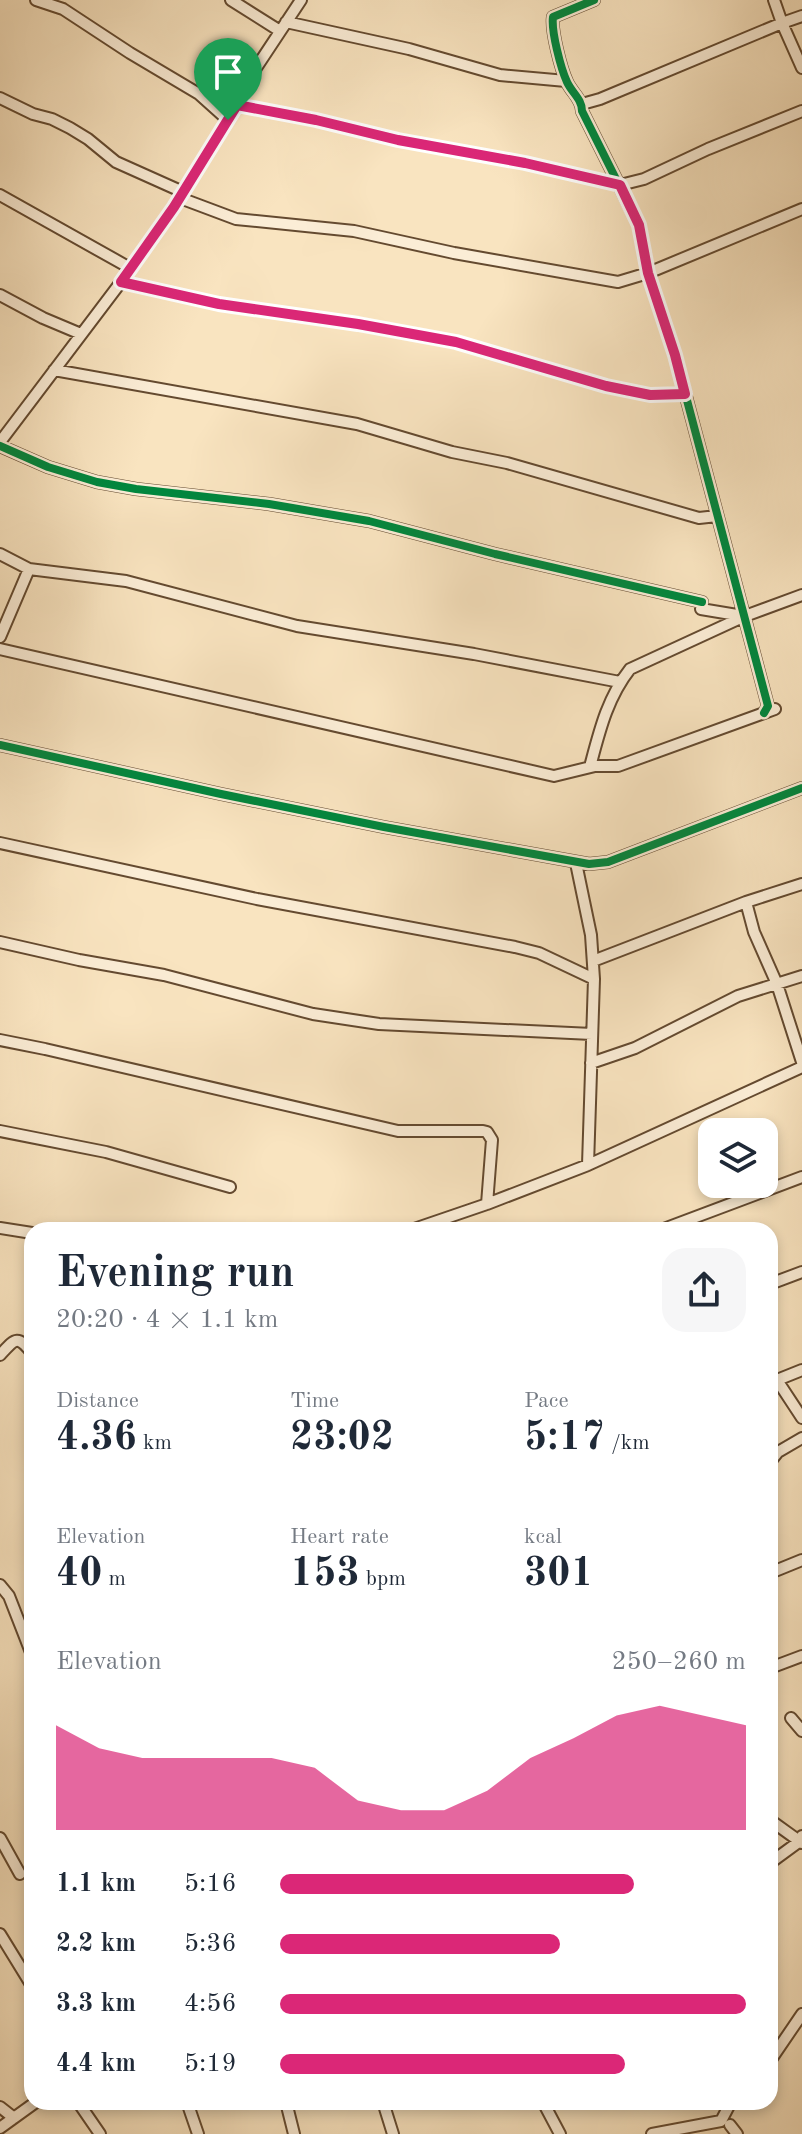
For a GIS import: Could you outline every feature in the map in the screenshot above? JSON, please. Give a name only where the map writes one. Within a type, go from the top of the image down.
[{"type":"street","points":[[36,0],[63,9],[199,94],[228,120]]},
{"type":"street","points":[[231,0],[283,27],[409,49],[500,75],[566,81]]},
{"type":"street","points":[[301,0],[256,68],[182,195],[0,444],[48,467],[97,482],[360,519],[745,616]]},
{"type":"street","points":[[0,649],[554,776],[595,766],[618,766],[770,711],[675,355],[648,273],[639,225],[582,111],[582,104],[566,81],[553,33],[553,17],[594,0]]},
{"type":"street","points":[[774,0],[802,68]]},
{"type":"street","points":[[582,104],[802,16]]},
{"type":"street","points":[[0,98],[70,128],[116,162],[236,219],[354,231],[454,253],[618,282],[648,273],[802,209]]},
{"type":"street","points":[[237,105],[620,185],[644,179],[802,111]]},
{"type":"street","points":[[0,195],[130,268]]},
{"type":"street","points":[[121,282],[219,304],[456,342],[650,395],[685,394]]},
{"type":"street","points":[[0,295],[81,334]]},
{"type":"street","points":[[54,370],[357,424],[699,518],[717,516]]},
{"type":"street","points":[[0,554],[29,569],[126,581],[297,626],[474,654],[620,682]]},
{"type":"street","points":[[0,637],[29,569]]},
{"type":"street","points":[[595,766],[591,763],[604,715],[630,669],[745,616],[802,595]]},
{"type":"street","points":[[0,745],[236,797],[589,864],[608,862],[802,790]]},
{"type":"street","points":[[0,843],[257,899],[515,947],[539,953],[594,979]]},
{"type":"street","points":[[576,863],[591,935],[594,979],[588,1165]]},
{"type":"street","points":[[593,961],[746,902],[802,884]]},
{"type":"street","points":[[434,1222],[588,1165],[802,1065],[777,984],[754,932],[746,902]]},
{"type":"street","points":[[0,942],[164,975],[313,1014],[379,1024],[592,1034]]},
{"type":"street","points":[[591,1063],[635,1048],[738,996],[802,976]]},
{"type":"street","points":[[0,1040],[398,1131],[487,1132],[492,1140],[487,1204]]},
{"type":"street","points":[[0,1131],[106,1152],[230,1187]]},
{"type":"street","points":[[682,1222],[802,1177]]},
{"type":"street","points":[[0,1228],[24,1232]]},
{"type":"street","points":[[778,1281],[802,1272]]},
{"type":"street","points":[[0,1355],[14,1340],[24,1343]]},
{"type":"street","points":[[778,1379],[802,1370]]},
{"type":"street","points":[[778,1387],[802,1418]]},
{"type":"street","points":[[778,1452],[802,1438]]},
{"type":"street","points":[[778,1570],[802,1560]]},
{"type":"street","points":[[0,1585],[9,1596],[24,1634]]},
{"type":"street","points":[[778,1665],[802,1656]]},
{"type":"street","points":[[791,1718],[802,1731]]},
{"type":"street","points":[[778,1825],[801,1840],[778,1857]]},
{"type":"street","points":[[0,1838],[20,1874]]},
{"type":"street","points":[[0,1934],[24,1973]]},
{"type":"street","points":[[778,2049],[802,2014]]},
{"type":"street","points":[[0,2107],[14,2118]]},
{"type":"street","points":[[0,2128],[25,2110]]},
{"type":"street","points":[[84,2110],[100,2134]]},
{"type":"street","points":[[190,2110],[198,2134]]},
{"type":"street","points":[[288,2110],[294,2134]]},
{"type":"street","points":[[386,2110],[393,2134]]},
{"type":"street","points":[[547,2110],[560,2134]]},
{"type":"street","points":[[652,2134],[721,2121],[727,2110]]},
{"type":"street","points":[[730,2125],[737,2134]]},
{"type":"cycle path","points":[[594,0],[553,17],[557,50],[567,82],[639,225],[648,273],[675,355],[768,706],[764,713]]},
{"type":"cycle path","points":[[0,446],[48,467],[97,482],[269,504],[369,521],[702,602]]},
{"type":"cycle path","points":[[0,745],[384,827],[589,864],[608,862],[802,788]]},
{"type":"route","points":[[237,105],[620,185],[639,225],[648,273],[685,394],[650,395],[606,386],[456,342],[219,304],[121,282],[174,207],[228,120],[237,105]]}]
